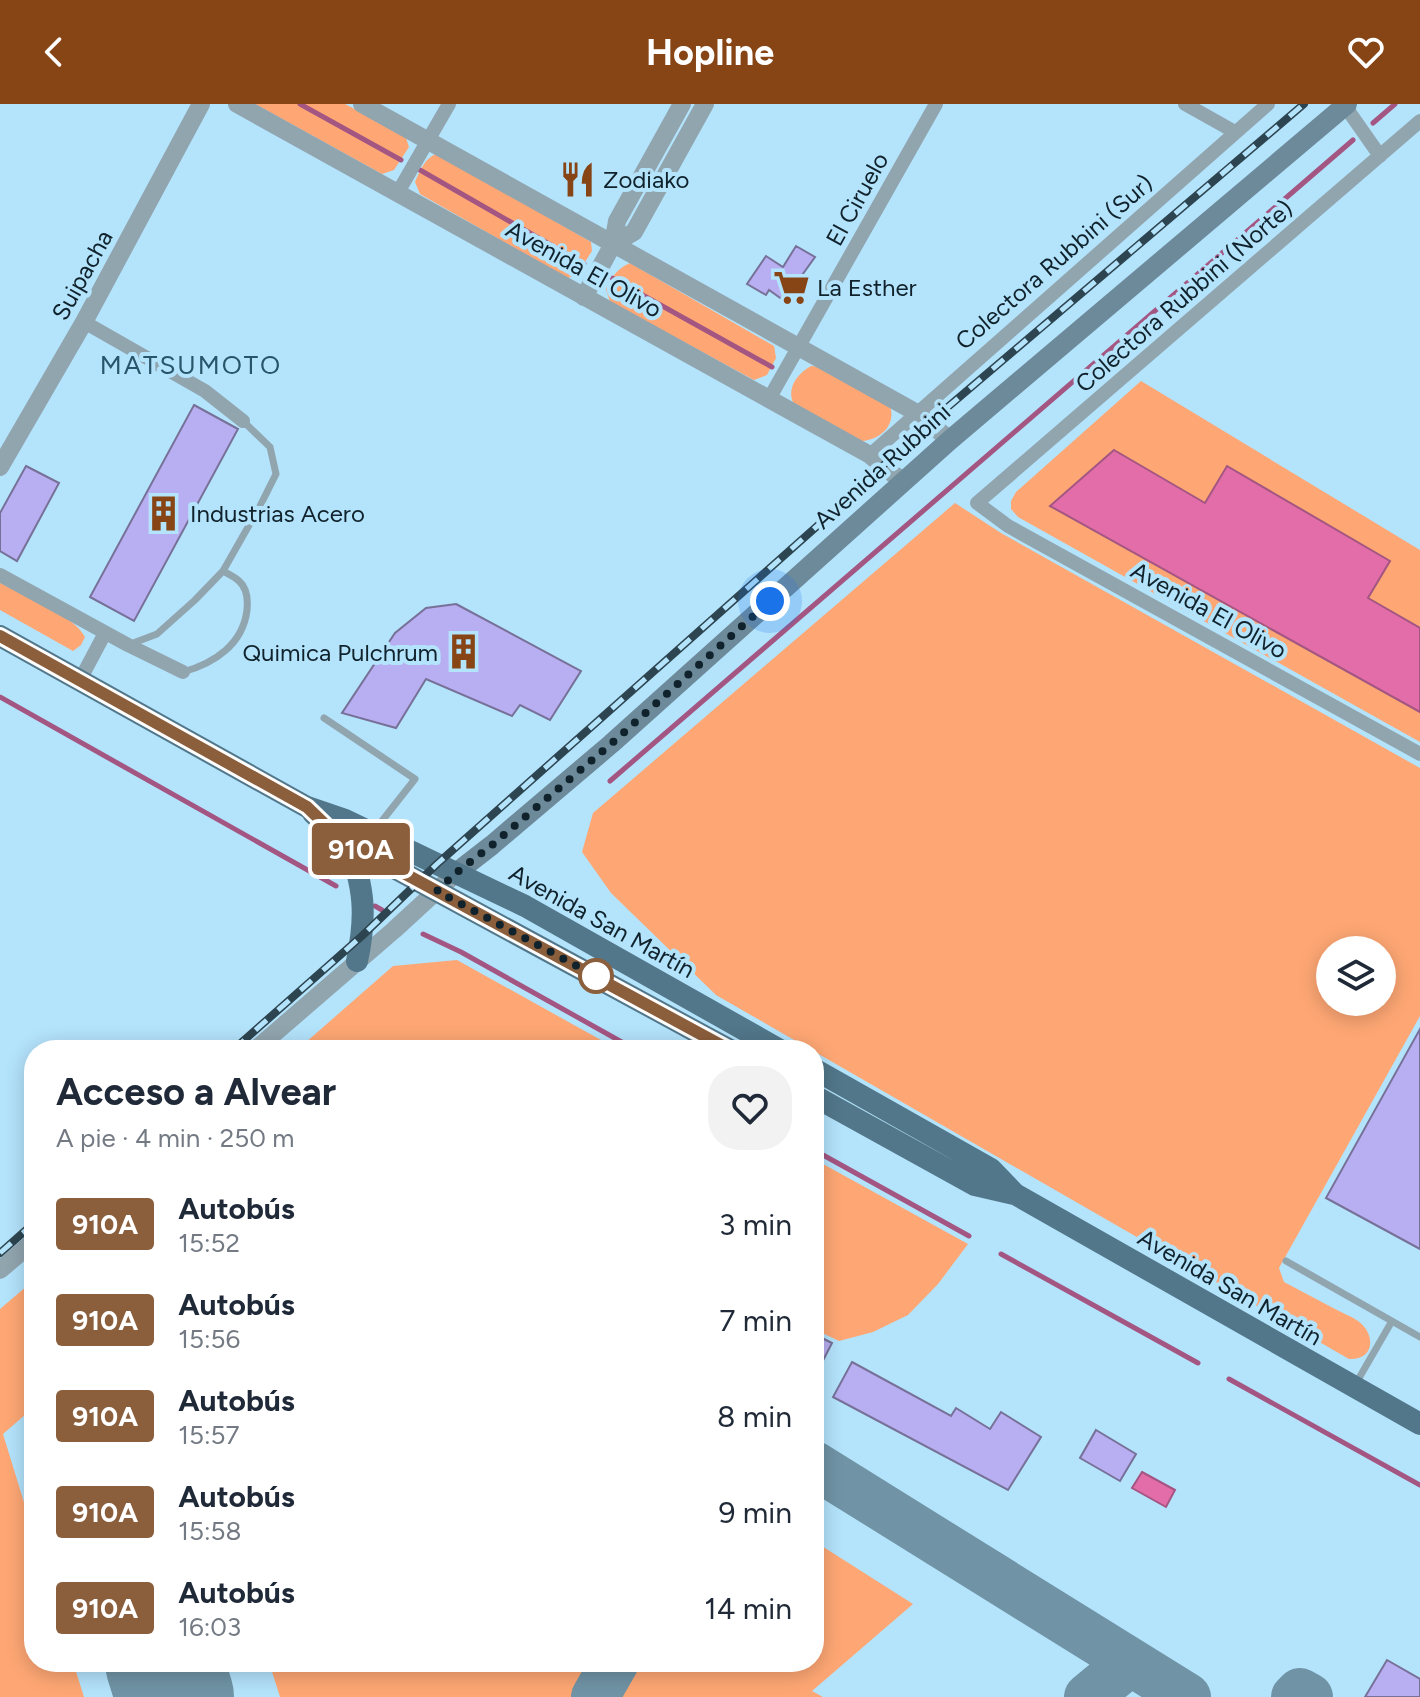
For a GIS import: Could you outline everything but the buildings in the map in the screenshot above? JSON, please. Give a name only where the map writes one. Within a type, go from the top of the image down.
[{"type":"main road","name":"Avenida Rubbini","points":[[456,873],[611,744],[950,440],[1346,105]]},
{"type":"main road","name":"Avenida San Martín","points":[[0,636],[307,807],[345,820],[525,906],[762,1040]]},
{"type":"main road","name":"Avenida San Martín","points":[[307,807],[339,838],[712,1040]]},
{"type":"main road","points":[[348,842],[363,896],[363,935],[357,961]]},
{"type":"main road","name":"Avenida San Martín","points":[[824,1075],[991,1169],[1015,1194],[1420,1424]]},
{"type":"main road","name":"Avenida San Martín","points":[[824,1102],[975,1185],[1015,1194]]},
{"type":"street","name":"Suipacha","points":[[0,467],[84,322],[201,104]]},
{"type":"street","name":"Avenida El Olivo","points":[[237,104],[870,455],[903,482]]},
{"type":"street","name":"Avenida El Olivo","points":[[362,104],[917,413],[950,440]]},
{"type":"street","points":[[397,194],[449,104]]},
{"type":"street","points":[[584,297],[613,244],[617,221],[682,104]]},
{"type":"street","points":[[613,244],[634,232],[705,104]]},
{"type":"street","name":"El Ciruelo","points":[[769,399],[936,104]]},
{"type":"street","points":[[1185,104],[1235,132]]},
{"type":"street","name":"Colectora Rubbini (Sur)","points":[[870,455],[1268,104]]},
{"type":"street","points":[[1346,105],[1380,156]]},
{"type":"street","name":"Colectora Rubbini (Norte)","points":[[977,503],[1420,121]]},
{"type":"street","points":[[84,322],[205,391],[243,421]]},
{"type":"street","name":"Avenida El Olivo","points":[[977,503],[1008,526],[1420,754]]},
{"type":"street","points":[[0,575],[183,672]]},
{"type":"street","points":[[80,680],[105,633]]},
{"type":"street","points":[[266,1040],[456,873]]},
{"type":"street","points":[[0,1270],[24,1250]]},
{"type":"lane","points":[[128,645],[157,634],[223,571],[276,474],[270,447],[243,421]]},
{"type":"lane","points":[[183,672],[204,666],[228,649],[245,625],[248,599],[245,591],[241,582],[223,571]]},
{"type":"lane","points":[[324,718],[415,779],[372,833]]},
{"type":"lane","points":[[1286,1261],[1420,1337]]},
{"type":"lane","points":[[1354,1387],[1392,1321]]},
{"type":"shaded area","points":[[255,104],[345,104],[405,135],[409,147],[394,170],[382,174]]},
{"type":"shaded area","points":[[439,153],[591,242],[592,251],[576,276],[567,278],[420,194],[415,182],[419,173],[427,161]]},
{"type":"shaded area","points":[[630,263],[774,346],[776,358],[767,375],[754,380],[610,302],[606,289],[608,284],[618,270]]},
{"type":"shaded area","points":[[811,366],[820,367],[890,406],[891,420],[884,432],[872,439],[857,441],[795,406],[791,395],[794,383]]},
{"type":"shaded area","points":[[1141,381],[1420,550],[1420,742],[1018,517],[1011,509],[1016,492]]},
{"type":"shaded area","points":[[1114,450],[1205,503],[1227,466],[1390,561],[1368,598],[1420,628],[1420,712],[1050,506]]},
{"type":"shaded area","points":[[955,503],[1001,533],[1420,768],[1420,1016],[1279,1268],[1284,1282],[1364,1326],[1370,1339],[1368,1351],[1358,1358],[1349,1359],[824,1057],[824,1040],[794,1040],[716,995],[611,893],[582,852],[593,813]]},
{"type":"shaded area","points":[[0,583],[70,621],[85,637],[81,645],[73,651],[0,610]]},
{"type":"shaded area","points":[[457,960],[601,1040],[308,1040],[393,966]]},
{"type":"shaded area","points":[[824,1165],[968,1244],[938,1284],[908,1315],[873,1332],[839,1341],[824,1334]]},
{"type":"shaded area","points":[[24,1289],[24,1416],[3,1434],[24,1502],[24,1672],[76,1672],[84,1697],[0,1697],[0,1309]]},
{"type":"shaded area","points":[[1142,1472],[1175,1490],[1166,1507],[1132,1488]]},
{"type":"shaded area","points":[[824,1547],[913,1604],[812,1691],[823,1697],[619,1697],[634,1672],[824,1672]]},
{"type":"shaded area","points":[[272,1672],[588,1672],[574,1697],[280,1697]]},
{"type":"waterway","points":[[300,104],[401,160]]},
{"type":"waterway","points":[[1373,123],[1395,104]]},
{"type":"waterway","points":[[610,781],[1353,140]]},
{"type":"waterway","points":[[420,170],[584,264]]},
{"type":"waterway","points":[[612,278],[772,367]]},
{"type":"waterway","points":[[0,697],[336,886]]},
{"type":"waterway","points":[[375,906],[382,910]]},
{"type":"waterway","points":[[423,934],[618,1040]]},
{"type":"waterway","points":[[824,1156],[969,1236]]},
{"type":"waterway","points":[[1001,1254],[1198,1363]]},
{"type":"waterway","points":[[1229,1379],[1420,1485]]},
{"type":"taxiway","points":[[824,1471],[1187,1697]]},
{"type":"taxiway","points":[[1088,1697],[1129,1663]]},
{"type":"taxiway","points":[[595,1697],[609,1672]]},
{"type":"taxiway","points":[[1295,1697],[1300,1692],[1309,1697]]},
{"type":"runway","points":[[167,1672],[175,1697]]},
{"type":"railway","points":[[244,1040],[929,423],[1304,104]]},
{"type":"railway","points":[[0,1253],[24,1232]]},
{"type":"bus line","name":"910A","points":[[0,636],[307,807],[339,838],[712,1040]]},
{"type":"place","name":"Zodiako","points":[[577,179]]},
{"type":"place","name":"La Esther","points":[[791,287]]},
{"type":"place","name":"Industrias Acero","points":[[164,513]]},
{"type":"place","name":"Quimica Pulchrum","points":[[464,652]]},
{"type":"district","name":"MATSUMOTO","points":[[191,365]]},
{"type":"route","points":[[596,976],[605,981],[437,891],[611,744],[770,601]]}]
